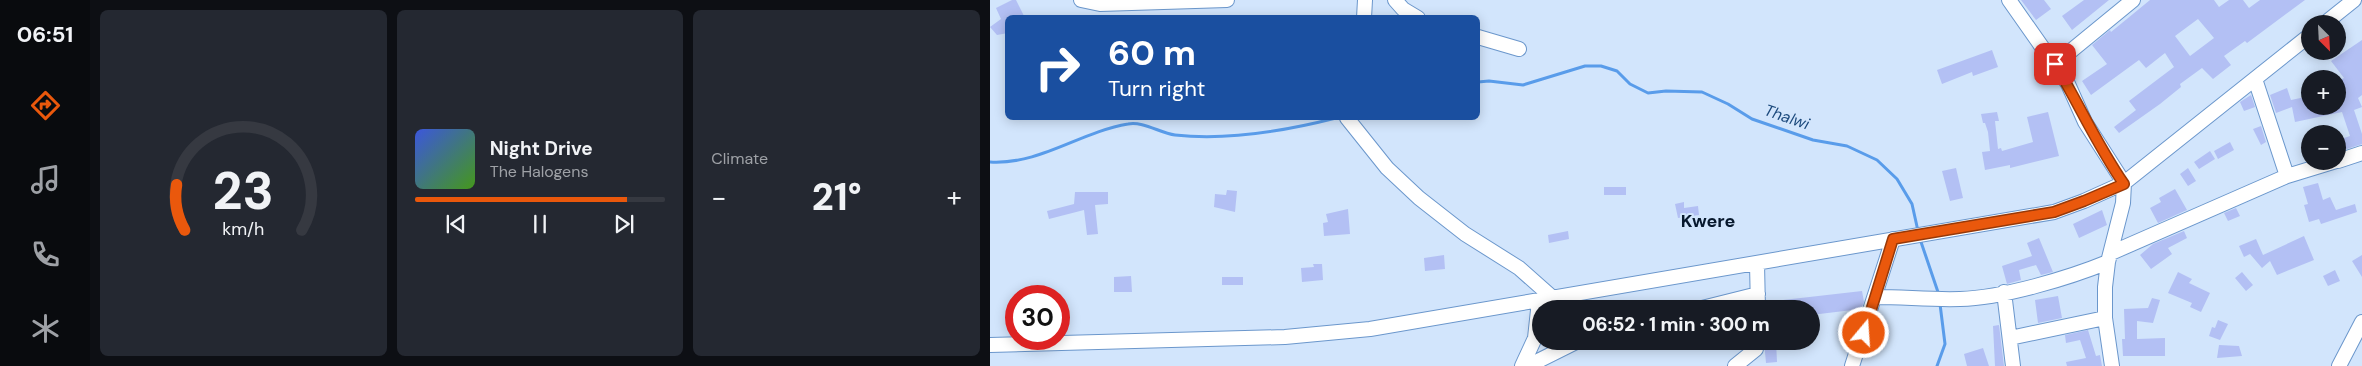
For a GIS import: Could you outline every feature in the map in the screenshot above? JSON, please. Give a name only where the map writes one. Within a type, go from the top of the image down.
[{"type":"street","points":[[1081,0],[1100,4],[1227,0]]},
{"type":"street","points":[[1364,15],[1365,0]]},
{"type":"street","points":[[1396,0],[1403,9],[1413,15]]},
{"type":"street","points":[[2009,0],[2072,91],[2089,129],[2124,184],[2123,203],[2105,287],[2105,318],[2112,366]]},
{"type":"street","points":[[2055,64],[2133,0]]},
{"type":"street","points":[[2335,15],[2354,0]]},
{"type":"street","points":[[1480,39],[1520,49]]},
{"type":"street","points":[[1544,300],[1757,264],[1929,232],[2054,212],[2124,184],[2301,42]]},
{"type":"street","points":[[2255,79],[2287,176]]},
{"type":"street","points":[[1349,120],[1387,168],[1430,208],[1465,234],[1519,268],[1554,298]]},
{"type":"street","points":[[2346,158],[2362,153]]},
{"type":"street","points":[[1876,296],[1961,299],[2004,292],[2086,271],[2110,257],[2287,176],[2307,170]]},
{"type":"street","points":[[1852,366],[1893,239]]},
{"type":"street","points":[[1757,264],[1758,300]]},
{"type":"street","points":[[2004,292],[2013,366]]},
{"type":"street","points":[[1734,300],[1758,294]]},
{"type":"street","points":[[990,344],[1285,337],[1370,329],[1532,302]]},
{"type":"street","points":[[2010,338],[2105,318]]},
{"type":"street","points":[[2339,366],[2362,322]]},
{"type":"street","points":[[1522,366],[1532,344]]},
{"type":"street","points":[[1528,366],[1560,350]]},
{"type":"street","points":[[1734,366],[1751,350]]},
{"type":"street","points":[[1755,366],[1756,350]]},
{"type":"building","points":[[1016,0],[1024,15],[1005,15],[1005,34],[997,35],[990,27],[1001,19],[996,8]]},
{"type":"building","points":[[2021,0],[2044,0],[2051,9],[2036,20]]},
{"type":"building","points":[[2084,0],[2109,0],[2072,30],[2062,16]]},
{"type":"building","points":[[2150,0],[2214,0],[2219,7],[2229,0],[2243,0],[2249,8],[2260,0],[2305,0],[2247,43],[2245,41],[2224,56],[2231,65],[2213,79],[2202,68],[2180,84],[2181,87],[2160,104],[2119,133],[2114,127],[2136,110],[2129,101],[2174,67],[2165,53],[2146,68],[2139,60],[2091,95],[2082,81],[2107,64],[2092,45],[2110,30],[2111,32]],"holes":[[[2198,19],[2214,38],[2190,56],[2175,36]]]},
{"type":"building","points":[[2362,40],[2362,95],[2358,98],[2362,107],[2354,110],[2362,134],[2362,144],[2346,149],[2346,137],[2350,136],[2343,115],[2346,115],[2346,70],[2338,70],[2331,61],[2346,60],[2346,51]]},
{"type":"building","points":[[1992,50],[1998,67],[1973,76],[1972,72],[1942,84],[1937,70]]},
{"type":"building","points":[[2287,88],[2291,100],[2301,98],[2301,115],[2328,115],[2295,122],[2292,107],[2276,113],[2270,95]]},
{"type":"building","points":[[2251,95],[2255,107],[2244,111],[2240,102]]},
{"type":"building","points":[[1997,112],[1999,121],[1995,121],[1998,149],[2001,148],[2002,151],[2033,142],[2027,117],[2048,112],[2059,156],[2010,168],[2010,165],[1985,170],[1982,152],[1990,151],[1988,132],[1981,114]]},
{"type":"building","points":[[2261,126],[2266,142],[2261,145],[2253,129]]},
{"type":"building","points":[[2230,142],[2234,150],[2218,159],[2214,151]]},
{"type":"building","points":[[2210,151],[2215,159],[2199,169],[2194,162]]},
{"type":"building","points":[[1956,168],[1963,198],[1950,201],[1942,171]]},
{"type":"building","points":[[2188,168],[2196,181],[2188,186],[2180,174]]},
{"type":"building","points":[[2318,183],[2323,200],[2330,197],[2336,210],[2355,204],[2357,212],[2321,224],[2319,219],[2309,222],[2304,205],[2308,204],[2303,187]]},
{"type":"building","points":[[1604,187],[1626,187],[1626,195],[1604,195]]},
{"type":"building","points":[[2175,189],[2187,210],[2158,223],[2150,208],[2161,202],[2159,198]]},
{"type":"building","points":[[1227,190],[1237,191],[1235,212],[1214,207],[1215,194],[1226,195]]},
{"type":"building","points":[[1075,192],[1108,192],[1108,204],[1095,205],[1098,234],[1087,235],[1084,210],[1049,219],[1047,211],[1074,204]]},
{"type":"building","points":[[1684,202],[1684,208],[1698,206],[1699,215],[1678,218],[1675,204]]},
{"type":"building","points":[[2236,208],[2240,216],[2228,221],[2224,213]]},
{"type":"building","points":[[1348,209],[1350,234],[1324,236],[1323,223],[1328,222],[1326,214]]},
{"type":"building","points":[[2102,210],[2107,225],[2079,238],[2073,224]]},
{"type":"building","points":[[1568,231],[1569,239],[1549,243],[1548,235]]},
{"type":"building","points":[[2184,231],[2187,238],[2168,248],[2172,254],[2151,269],[2140,255],[2153,244]]},
{"type":"building","points":[[2304,236],[2314,260],[2277,275],[2270,261],[2262,268],[2250,254],[2244,257],[2239,246],[2256,239],[2263,255]]},
{"type":"building","points":[[2039,238],[2053,272],[2041,275],[2036,265],[2019,270],[2021,280],[2007,284],[2002,266],[2032,256],[2027,243]]},
{"type":"building","points":[[1444,255],[1445,269],[1425,271],[1424,258]]},
{"type":"building","points":[[2362,255],[2362,277],[2352,261]]},
{"type":"building","points":[[1313,264],[1322,264],[1323,280],[1302,282],[1301,268],[1314,267]]},
{"type":"building","points":[[2335,270],[2340,281],[2328,286],[2323,276]]},
{"type":"building","points":[[2178,272],[2192,279],[2189,283],[2210,293],[2201,312],[2190,307],[2192,303],[2168,293]]},
{"type":"building","points":[[2242,272],[2253,285],[2246,291],[2235,278]]},
{"type":"building","points":[[1131,276],[1132,292],[1114,292],[1114,277]]},
{"type":"building","points":[[1222,277],[1243,277],[1243,285],[1222,285]]},
{"type":"building","points":[[1862,291],[1864,302],[1861,309],[1820,314],[1820,300],[1783,300]]},
{"type":"building","points":[[2058,296],[2062,318],[2038,323],[2035,300]]},
{"type":"building","points":[[2152,298],[2160,300],[2153,323],[2137,321],[2137,339],[2165,338],[2165,356],[2123,356],[2122,339],[2125,339],[2124,309],[2148,308]]},
{"type":"building","points":[[2218,320],[2228,324],[2220,340],[2209,336],[2212,327],[2215,328]]},
{"type":"building","points":[[1999,325],[2004,366],[1995,366],[1993,326]]},
{"type":"building","points":[[2088,330],[2096,356],[2100,355],[2102,366],[2067,366],[2066,362],[2086,358],[2080,340],[2066,343],[2065,335]]},
{"type":"building","points":[[2219,345],[2239,346],[2242,356],[2217,358]]},
{"type":"building","points":[[1983,348],[1989,366],[1967,366],[1964,354]]},
{"type":"building","points":[[1765,350],[1776,350],[1777,362],[1766,363]]},
{"type":"waterway","name":"Thalwi","points":[[1480,82],[1523,85],[1585,66],[1601,66],[1617,71],[1630,84],[1648,93],[1666,91],[1702,92],[1728,104],[1752,119],[1813,140],[1847,146],[1877,160],[1897,179],[1912,204],[1918,231]]},
{"type":"waterway","name":"Thalwi","points":[[990,162],[1008,162],[1026,158],[1110,128],[1128,124],[1140,124],[1175,135],[1216,137],[1277,131],[1327,120]]},
{"type":"waterway","name":"Thalwi","points":[[1920,239],[1939,295]]},
{"type":"waterway","name":"Thalwi","points":[[1937,366],[1945,344],[1940,304]]},
{"type":"district","name":"Kwere","points":[[1708,221]]},
{"type":"route","points":[[1864,333],[1893,239],[2054,212],[2124,184],[2085,122],[2072,91],[2055,64]]}]
